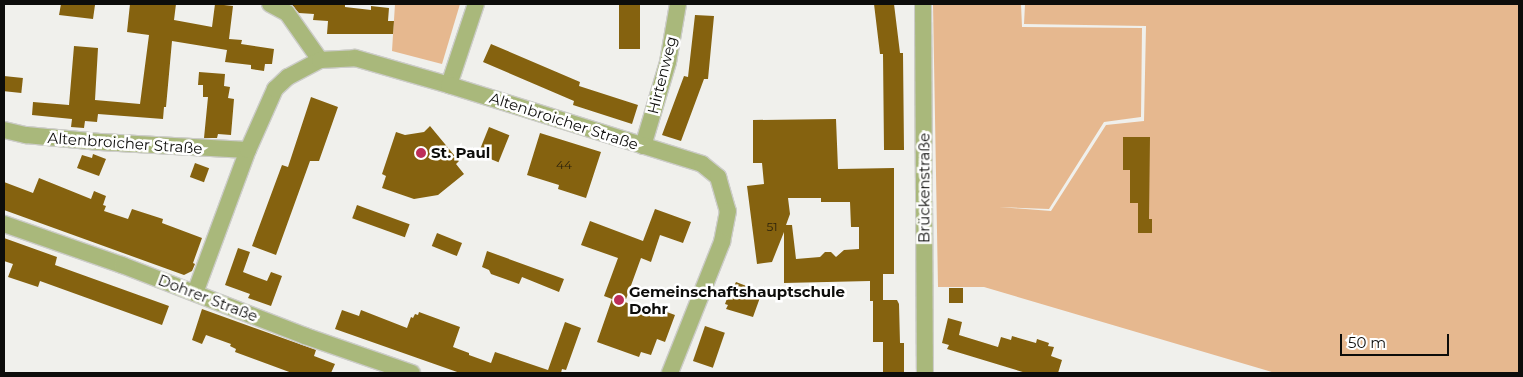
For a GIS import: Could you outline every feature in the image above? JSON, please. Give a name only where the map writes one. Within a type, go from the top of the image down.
[{"type":"street","points":[[270,4],[287,8],[320,60]]},
{"type":"street","points":[[449,84],[476,4]]},
{"type":"street","name":"Hirtenweg","points":[[643,146],[668,62],[678,4]]},
{"type":"street","name":"Brückenstraße","points":[[923,4],[925,373]]},
{"type":"street","name":"Altenbroicher Straße","points":[[196,293],[248,150],[276,89],[288,77],[320,60],[355,58],[449,84],[702,164],[718,177],[728,211],[722,242],[670,373]]},
{"type":"street","name":"Altenbroicher Straße","points":[[4,130],[26,136],[248,150]]},
{"type":"street","name":"Dohrer Straße","points":[[4,224],[196,293],[305,336],[412,373]]},
{"type":"shaded area","points":[[395,4],[460,4],[442,64],[392,51]]},
{"type":"shaded area","points":[[933,4],[1021,4],[1022,27],[1142,28],[1141,117],[1104,122],[1049,209],[999,207],[1051,211],[1106,125],[1144,121],[1146,26],[1024,24],[1025,4],[1519,4],[1519,373],[1275,373],[984,287],[938,287]]},
{"type":"building","points":[[61,4],[95,5],[93,19],[59,15]]},
{"type":"building","points":[[130,4],[176,4],[174,20],[212,27],[215,4],[233,6],[229,39],[242,40],[241,44],[274,49],[272,64],[265,64],[264,71],[251,69],[251,65],[225,62],[227,50],[172,41],[166,107],[164,107],[163,119],[98,114],[97,122],[85,121],[84,128],[71,127],[72,119],[32,115],[33,102],[69,105],[74,46],[98,48],[95,100],[140,104],[149,35],[127,32]]},
{"type":"building","points":[[291,4],[345,4],[345,7],[371,10],[371,6],[389,8],[388,21],[394,21],[393,34],[327,34],[328,21],[313,20],[314,14],[299,13]]},
{"type":"building","points":[[619,4],[640,4],[640,49],[619,49]]},
{"type":"building","points":[[874,4],[894,4],[900,53],[903,53],[904,150],[884,150],[883,54],[880,54]]},
{"type":"building","points":[[695,15],[714,16],[708,79],[704,79],[681,141],[662,135],[684,76],[688,77]]},
{"type":"building","points":[[491,44],[580,82],[579,86],[638,105],[632,124],[573,105],[574,101],[483,62]]},
{"type":"building","points":[[199,72],[225,74],[224,86],[230,87],[228,98],[234,99],[231,135],[218,134],[217,138],[204,138],[208,97],[203,97],[203,85],[198,85]]},
{"type":"building","points":[[4,76],[23,78],[21,93],[4,91]]},
{"type":"building","points":[[311,97],[338,107],[319,161],[310,161],[276,255],[252,246],[282,165],[288,167]]},
{"type":"building","points":[[836,119],[838,169],[894,168],[894,274],[883,274],[883,300],[897,300],[899,304],[900,343],[904,343],[904,373],[883,373],[883,342],[873,342],[873,301],[870,301],[870,281],[784,283],[784,232],[772,262],[757,264],[747,186],[764,184],[762,163],[753,163],[753,120]],"holes":[[[788,198],[821,198],[821,202],[850,202],[851,227],[859,227],[859,249],[844,250],[836,257],[831,252],[825,252],[820,257],[796,259],[792,225],[786,225],[790,214]]]},
{"type":"building","name":"St. Paul","points":[[430,126],[459,161],[456,164],[464,174],[438,195],[414,199],[382,188],[386,176],[382,174],[396,132],[405,135],[424,132]]},
{"type":"building","points":[[489,127],[509,135],[499,162],[478,154]]},
{"type":"building","points":[[540,133],[601,152],[586,198],[558,189],[559,185],[527,175]]},
{"type":"building","points":[[1123,137],[1150,137],[1149,219],[1152,219],[1152,233],[1138,233],[1138,203],[1130,203],[1130,170],[1123,170]]},
{"type":"building","points":[[93,154],[106,159],[99,176],[77,168],[82,155],[92,158]]},
{"type":"building","points":[[195,163],[209,168],[204,182],[190,177]]},
{"type":"building","points":[[39,178],[91,199],[94,191],[106,196],[103,205],[106,206],[104,211],[128,219],[132,209],[163,219],[162,223],[202,238],[192,271],[184,275],[4,210],[4,182],[33,193]]},
{"type":"building","points":[[357,205],[410,224],[405,237],[352,218]]},
{"type":"building","points":[[655,209],[691,222],[683,243],[660,235],[651,262],[641,258],[625,302],[654,313],[656,308],[675,315],[665,342],[657,339],[651,355],[641,352],[639,357],[597,342],[612,299],[604,296],[618,258],[581,245],[590,221],[643,241]]},
{"type":"building","points":[[437,233],[462,243],[457,256],[432,246]]},
{"type":"building","points":[[4,238],[57,257],[55,265],[169,306],[162,325],[40,281],[38,287],[8,277],[13,264],[4,261]]},
{"type":"building","points":[[238,248],[250,252],[243,272],[267,281],[271,272],[282,276],[271,306],[248,298],[250,294],[225,285]]},
{"type":"building","points":[[487,251],[564,279],[559,292],[522,277],[519,284],[491,274],[489,270],[482,267]]},
{"type":"building","points":[[736,282],[762,292],[753,317],[726,309],[728,305],[725,304],[732,285],[734,286]]},
{"type":"building","points":[[949,288],[963,288],[963,303],[949,303]]},
{"type":"building","points":[[202,309],[316,350],[314,356],[335,364],[331,373],[292,373],[235,352],[236,349],[230,346],[231,344],[206,335],[202,344],[192,340]]},
{"type":"building","points":[[342,310],[359,316],[361,310],[407,328],[411,317],[413,318],[415,314],[418,315],[419,312],[460,327],[453,347],[469,353],[469,355],[491,363],[495,352],[548,370],[565,322],[581,328],[566,370],[562,369],[561,373],[460,373],[335,329]]},
{"type":"building","points":[[948,318],[962,322],[959,335],[998,347],[1001,337],[1011,340],[1012,336],[1036,343],[1037,339],[1049,343],[1048,346],[1054,347],[1051,356],[1062,360],[1058,373],[1026,373],[947,349],[949,345],[942,343]]},
{"type":"building","points":[[705,326],[725,333],[713,368],[693,361]]},
{"type":"place","name":"St. Paul","points":[[421,153]]},
{"type":"place","name":"Gemeinschaftshauptschule Dohr","points":[[619,300]]}]
